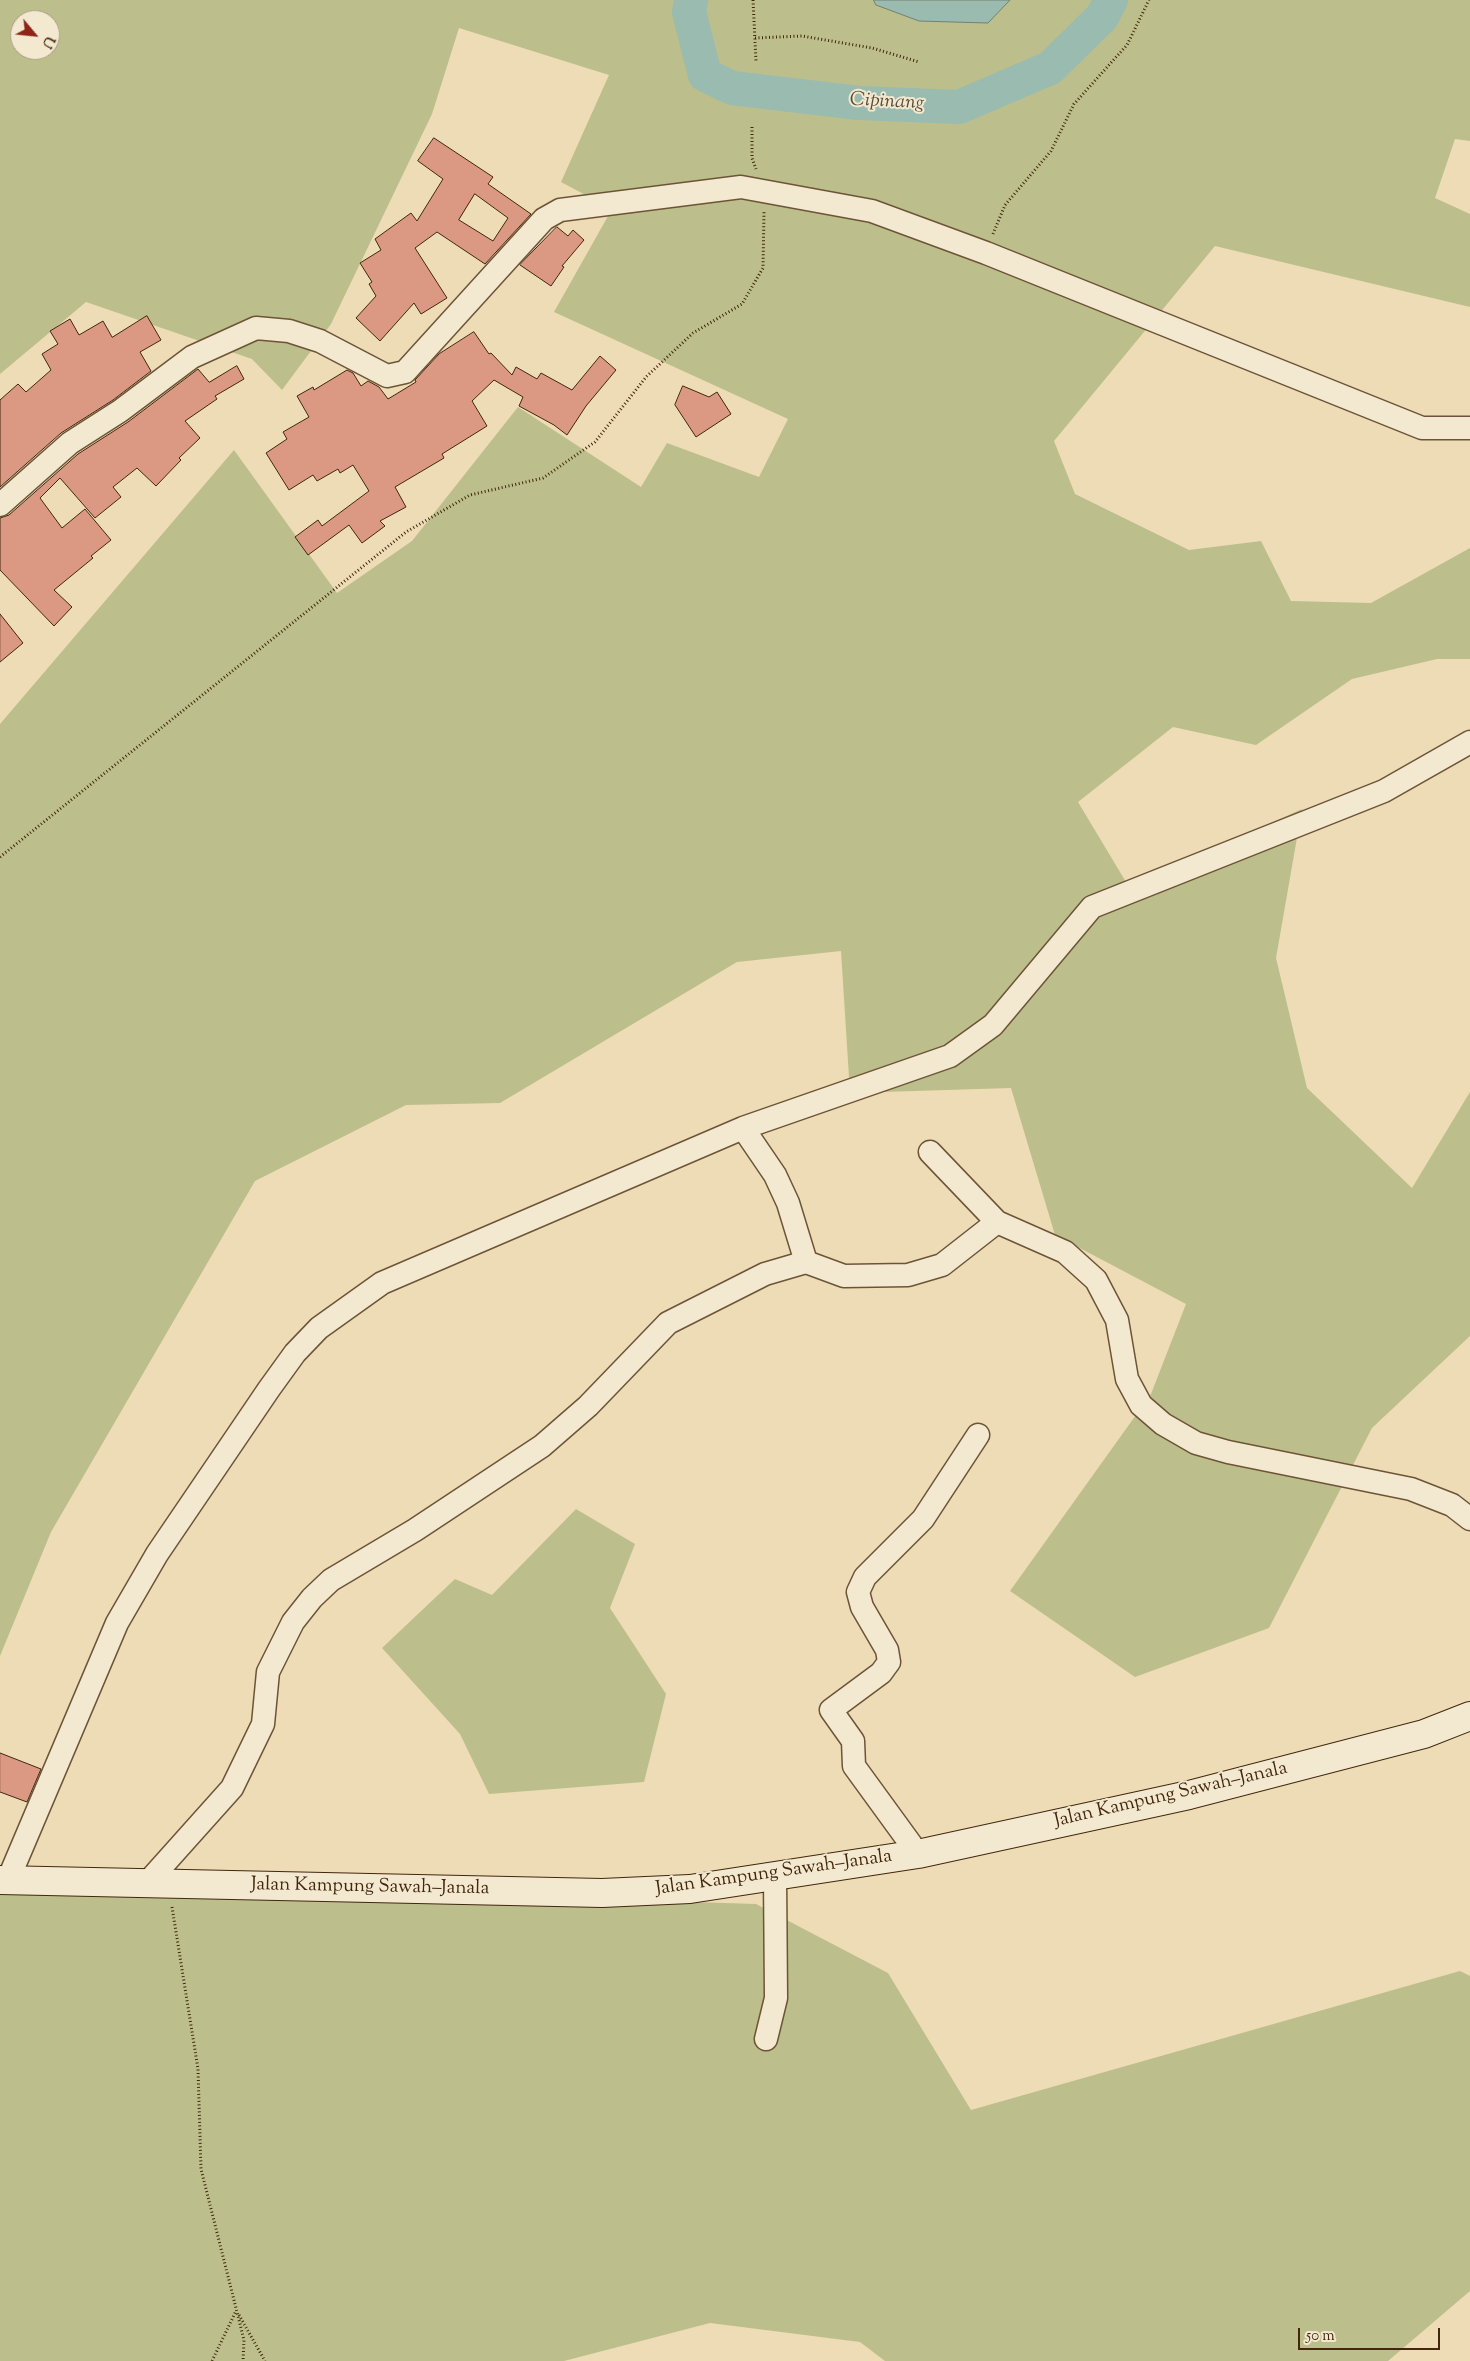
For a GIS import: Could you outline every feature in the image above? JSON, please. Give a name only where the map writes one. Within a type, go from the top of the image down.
[{"type":"main road","name":"Jalan Kampung Sawah–Janala","points":[[4,1880],[602,1893],[690,1889],[918,1854],[1198,1792],[1424,1734],[1470,1716]]},
{"type":"street","points":[[0,505],[70,443],[120,411],[192,357],[256,328],[289,331],[320,341],[387,376],[405,372],[544,219],[560,210],[741,187],[872,211],[986,253],[1422,428],[1470,428]]},
{"type":"street","points":[[4,1880],[117,1623],[157,1554],[295,1353],[319,1328],[382,1283],[743,1128],[950,1056],[993,1025],[1092,907],[1384,791],[1470,742]]},
{"type":"street","points":[[743,1128],[775,1175],[788,1203],[806,1262]]},
{"type":"street","points":[[930,1152],[997,1222],[1065,1252],[1096,1280],[1117,1320],[1127,1379],[1141,1405],[1163,1424],[1196,1442],[1228,1452],[1411,1489],[1452,1505],[1470,1520]]},
{"type":"street","points":[[158,1883],[232,1788],[263,1724],[268,1672],[293,1622],[312,1598],[331,1580],[415,1530],[542,1446],[588,1406],[668,1323],[765,1274],[806,1262],[844,1276],[908,1275],[942,1265],[997,1222]]},
{"type":"street","points":[[918,1854],[854,1766],[853,1740],[831,1710],[881,1673],[889,1662],[888,1650],[862,1607],[858,1592],[865,1577],[923,1519],[978,1434]]},
{"type":"street","points":[[766,2039],[776,1998],[776,1876]]},
{"type":"path","points":[[753,0],[756,61]]},
{"type":"path","points":[[986,253],[1005,206],[1051,152],[1074,104],[1127,45],[1149,0]]},
{"type":"path","points":[[755,38],[802,36],[872,48],[919,62]]},
{"type":"path","points":[[0,857],[406,532],[470,495],[543,478],[595,442],[646,376],[693,333],[742,304],[763,268],[764,190],[752,158],[752,127]]},
{"type":"path","points":[[158,1883],[198,2069],[201,2169],[244,2340],[243,2361]]},
{"type":"path","points":[[212,2361],[236,2310]]},
{"type":"path","points":[[236,2310],[265,2361]]},
{"type":"green space","points":[[0,0],[1470,0],[1470,141],[1455,139],[1435,198],[1470,214],[1470,307],[1215,246],[1054,441],[1075,494],[1189,550],[1261,541],[1291,601],[1371,603],[1470,548],[1470,659],[1437,659],[1352,679],[1256,745],[1173,727],[1078,802],[1129,887],[1302,809],[1276,958],[1307,1088],[1412,1188],[1470,1092],[1470,1336],[1372,1428],[1269,1628],[1135,1677],[1010,1591],[1151,1394],[1186,1304],[1055,1235],[1011,1088],[850,1093],[841,951],[737,962],[500,1103],[406,1105],[255,1181],[51,1532],[0,1656],[0,724],[234,450],[337,593],[412,541],[518,407],[641,487],[667,443],[759,477],[788,419],[554,312],[612,209],[561,182],[609,75],[459,28],[432,114],[331,324],[282,390],[252,359],[86,302],[0,374]]},
{"type":"green space","points":[[576,1509],[635,1544],[610,1608],[666,1694],[644,1782],[489,1794],[460,1734],[382,1648],[455,1579],[492,1595]]},
{"type":"green space","points":[[0,1880],[756,1904],[888,1973],[971,2110],[1460,1971],[1470,1976],[1470,2291],[1388,2361],[885,2361],[860,2342],[710,2323],[564,2361],[0,2361]]},
{"type":"water","points":[[874,0],[1010,0],[988,23],[919,21],[876,5]]},
{"type":"building","points":[[434,138],[493,177],[488,184],[531,214],[485,264],[437,232],[415,248],[447,298],[421,314],[414,303],[380,341],[356,318],[376,296],[369,284],[372,282],[360,263],[381,250],[375,239],[411,213],[417,221],[443,179],[418,161]],"holes":[[[475,194],[508,218],[493,241],[459,220]]]},
{"type":"building","points":[[557,227],[568,236],[573,230],[584,240],[562,266],[564,267],[551,286],[520,265]]},
{"type":"building","points":[[147,316],[161,340],[140,352],[151,371],[113,400],[61,433],[0,487],[0,400],[18,384],[26,392],[51,370],[42,354],[58,344],[50,331],[70,319],[79,335],[103,321],[112,337]]},
{"type":"building","points":[[474,332],[489,354],[491,353],[512,375],[516,367],[537,379],[541,373],[572,390],[600,356],[616,370],[586,406],[567,435],[554,425],[519,406],[523,397],[494,380],[472,401],[487,426],[442,454],[444,458],[395,487],[406,507],[380,521],[385,526],[362,543],[349,525],[308,555],[295,537],[318,520],[322,526],[369,491],[353,465],[340,473],[338,469],[317,481],[313,475],[289,490],[266,453],[287,439],[283,432],[309,417],[297,396],[313,387],[314,390],[347,370],[353,373],[361,386],[368,381],[379,387],[388,399],[416,382],[415,380],[439,354]]},
{"type":"building","points":[[237,366],[244,379],[215,396],[217,399],[185,421],[200,438],[179,458],[181,460],[156,486],[137,468],[113,487],[121,497],[95,518],[60,478],[40,498],[62,528],[85,509],[111,540],[91,556],[93,558],[54,590],[72,607],[54,626],[0,570],[0,518],[9,515],[78,454],[128,422],[198,369],[209,382]]},
{"type":"building","points":[[683,386],[709,397],[717,392],[731,414],[696,437],[675,405]]},
{"type":"building","points":[[0,614],[23,643],[0,662]]},
{"type":"building","points":[[0,1753],[41,1769],[27,1802],[0,1792]]},
{"type":"waterway","name":"Cipinang","points":[[691,0],[689,12],[705,75],[732,88],[859,103],[959,107],[1050,68],[1102,17],[1111,0]]}]
